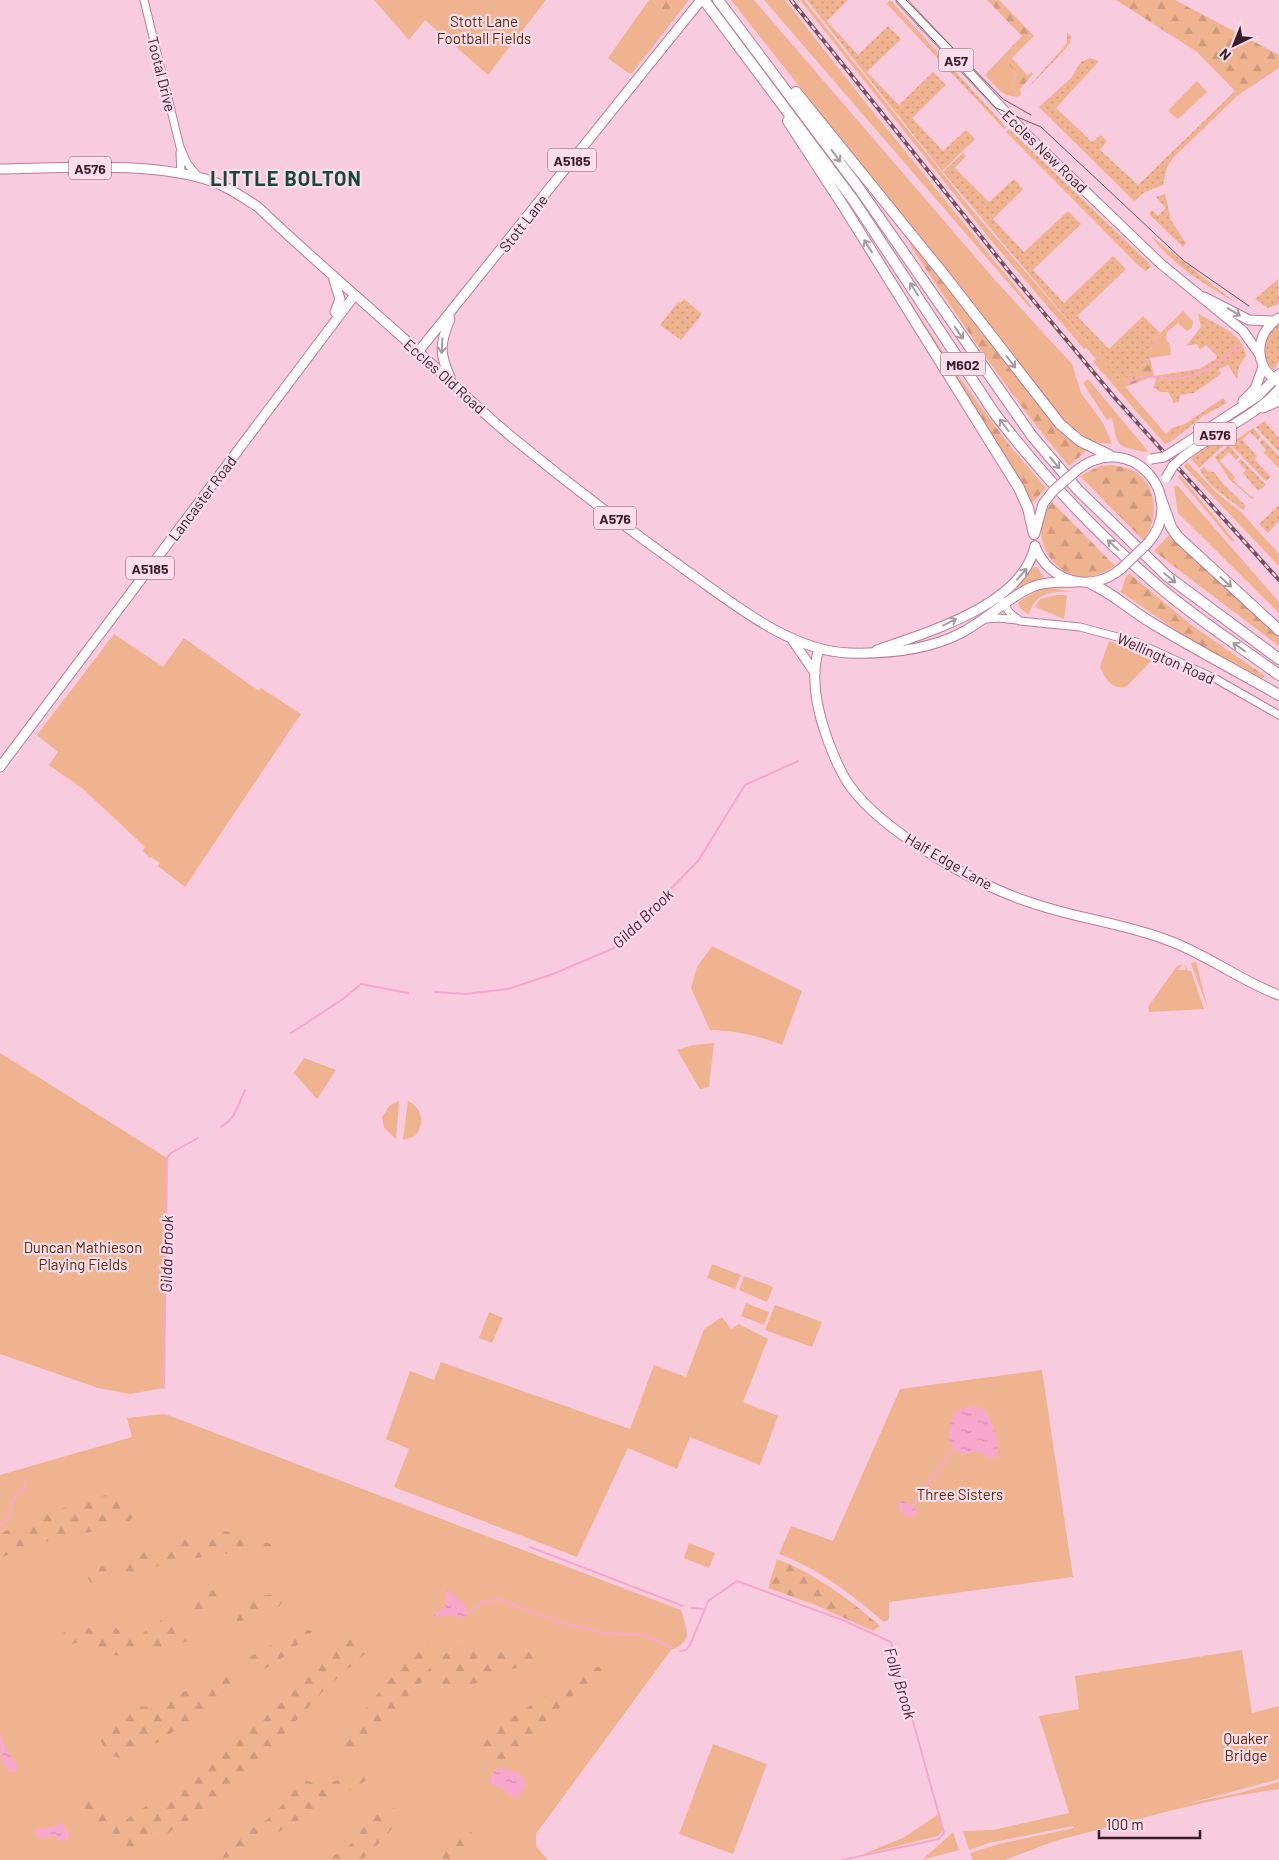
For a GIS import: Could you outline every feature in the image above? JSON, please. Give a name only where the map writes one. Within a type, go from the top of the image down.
[{"type":"highway","name":"M602","points":[[702,0],[720,21],[854,201],[996,414],[1020,446],[1077,509],[1157,585],[1191,612],[1279,675]]},
{"type":"highway","name":"M602","points":[[718,0],[858,186],[1032,436],[1078,490],[1167,576],[1279,659]]},
{"type":"highway","name":"M602","points":[[733,19],[810,108],[1054,416],[1080,441],[1108,455]]},
{"type":"highway","name":"M602","points":[[720,21],[819,168],[1023,496],[1034,534]]},
{"type":"highway","points":[[1160,496],[1171,527],[1178,537],[1279,630]]},
{"type":"highway","points":[[1090,583],[1118,598],[1150,622],[1279,695]]},
{"type":"main road","name":"Stott Lane","points":[[418,352],[702,0]]},
{"type":"main road","name":"Eccles New Road","points":[[901,0],[1028,136],[1161,264],[1243,331],[1260,355]]},
{"type":"main road","name":"Eccles Old Road","points":[[0,168],[70,167],[180,174],[217,183],[241,195],[258,207],[331,276],[512,437],[622,523],[720,595],[789,637],[819,650],[851,653],[871,652]]},
{"type":"main road","name":"Lancaster Road","points":[[331,276],[340,299],[332,323]]},
{"type":"main road","name":"Eccles New Road","points":[[1197,294],[1249,320],[1276,320]]},
{"type":"main road","name":"Lancaster Road","points":[[0,767],[354,296]]},
{"type":"main road","points":[[452,382],[444,366],[441,346],[454,309]]},
{"type":"main road","points":[[1276,320],[1263,335],[1260,355],[1263,367],[1278,378]]},
{"type":"main road","name":"A576","points":[[1223,418],[1255,389],[1263,367]]},
{"type":"main road","name":"A576","points":[[1076,582],[1060,576],[1049,568],[1041,559],[1035,546],[1034,534],[1041,510],[1048,496],[1087,463],[1108,455],[1132,460],[1151,460],[1164,457],[1258,396],[1278,378]]},
{"type":"main road","name":"A576","points":[[1249,414],[1279,390]]},
{"type":"main road","name":"A576","points":[[871,652],[890,652],[926,646],[959,635],[986,619],[1024,590],[1037,585],[1076,582],[1090,583],[1110,577],[1147,544],[1154,534],[1160,522],[1160,496],[1166,478],[1173,466],[1214,435],[1249,414],[1279,401]]},
{"type":"main road","points":[[1132,460],[1149,474],[1160,496]]},
{"type":"main road","name":"A576","points":[[871,652],[931,631],[998,596],[1024,574],[1035,546]]},
{"type":"main road","points":[[789,637],[804,654],[815,674]]},
{"type":"main road","name":"Half Edge Lane","points":[[819,650],[815,674],[824,730],[842,772],[860,798],[895,830],[958,870],[1002,892],[1058,911],[1117,924],[1181,944],[1207,956],[1261,988],[1279,995]]},
{"type":"street","name":"Tootal Drive","points":[[144,0],[180,147],[187,163],[199,178]]},
{"type":"street","name":"Tootal Drive","points":[[180,147],[180,174]]},
{"type":"street","points":[[998,596],[1004,606],[1020,621]]},
{"type":"street","name":"Wellington Road","points":[[986,619],[999,618],[1080,627],[1136,642],[1216,679],[1279,714]]},
{"type":"green space","name":"Stott Lane Football Fields","points":[[374,0],[546,0],[488,75],[425,20],[409,40]]},
{"type":"green space","points":[[649,0],[653,0],[672,22],[632,73],[628,73],[608,58]]},
{"type":"green space","points":[[653,0],[689,0],[672,22]]},
{"type":"green space","points":[[731,0],[754,0],[995,280],[1072,364],[1081,393],[1103,423],[1112,444],[1092,442],[1062,419]]},
{"type":"green space","points":[[764,0],[785,0],[861,97],[1032,307],[1030,308]]},
{"type":"green space","points":[[800,0],[804,0],[972,210],[1172,441],[1165,444],[1093,362],[1096,359],[1086,348],[1084,349],[989,238]]},
{"type":"green space","points":[[807,0],[848,0],[827,21],[858,55],[888,26],[901,39],[867,72],[899,105],[933,72],[946,85],[912,118],[943,151],[966,130],[975,139],[942,171]]},
{"type":"green space","points":[[890,0],[1006,127],[1004,129],[887,4]]},
{"type":"green space","points":[[987,0],[999,0],[1034,36],[1012,58],[1027,75],[1031,72],[1033,74],[1020,89],[1021,95],[1019,96],[1012,86],[1017,74],[1002,57],[1022,36]]},
{"type":"green space","points":[[1116,0],[1175,0],[1279,55],[1279,68],[1237,96],[1235,91],[1197,52]]},
{"type":"green space","points":[[1067,33],[1071,36],[1070,43],[1024,92],[1067,43]]},
{"type":"green space","points":[[1002,57],[1017,74],[1012,86],[1019,96],[1004,93],[985,75]]},
{"type":"green space","points":[[1090,58],[1099,61],[1056,108],[1092,142],[1101,135],[1107,141],[1100,150],[1138,185],[1235,91],[1237,96],[1173,158],[1167,167],[1163,185],[1145,192],[1134,201],[1039,107],[1071,78],[1081,62]]},
{"type":"green space","points":[[1197,81],[1207,92],[1178,119],[1168,111]]},
{"type":"green space","points":[[1009,129],[1151,267],[1146,271],[1139,266],[1006,132]]},
{"type":"green space","points":[[963,153],[966,156],[955,168],[989,202],[1014,179],[1023,189],[993,219],[1024,252],[1068,211],[1081,224],[1033,270],[1064,303],[1113,256],[1126,269],[1077,316],[1109,349],[1143,316],[1160,333],[1153,340],[1150,358],[1121,383],[943,172]]},
{"type":"green space","points":[[1165,194],[1171,220],[1186,243],[1183,247],[1149,214],[1152,210],[1158,216],[1166,208],[1156,197]]},
{"type":"green space","points":[[906,236],[1070,439],[1087,450],[1069,466],[1027,413],[949,304]]},
{"type":"green space","points":[[1151,236],[1236,303],[1179,265]]},
{"type":"green space","points":[[876,249],[960,378],[1009,445],[1046,488],[1032,503]]},
{"type":"green space","points":[[1278,279],[1279,304],[1268,308],[1255,299]]},
{"type":"green space","points":[[684,299],[702,314],[681,340],[660,325],[679,301],[681,303]]},
{"type":"green space","points":[[1183,311],[1193,321],[1192,328],[1187,331],[1178,323],[1167,332],[1166,339],[1170,345],[1171,355],[1150,358],[1153,340]]},
{"type":"green space","points":[[1198,313],[1234,335],[1244,348],[1246,356],[1239,366],[1237,379],[1228,365],[1219,369],[1221,374],[1194,393],[1180,395],[1179,402],[1174,403],[1168,392],[1160,392],[1153,387],[1156,381],[1154,376],[1199,369],[1216,359],[1217,356],[1206,345],[1200,350],[1197,344],[1186,346],[1201,327]]},
{"type":"green space","points":[[1279,323],[1279,361],[1274,370],[1265,358],[1264,346],[1270,333]]},
{"type":"green space","points":[[1150,358],[1154,376],[1125,387],[1121,383]]},
{"type":"green space","points":[[1088,379],[1148,451],[1128,448],[1120,444],[1115,435],[1112,418],[1107,420],[1083,383]]},
{"type":"green space","points":[[1223,398],[1227,403],[1203,416],[1172,441],[1166,434],[1172,428],[1185,424]]},
{"type":"green space","points":[[1268,419],[1265,422],[1279,438],[1279,452],[1256,427]]},
{"type":"green space","points":[[1253,428],[1261,437],[1258,440],[1250,432],[1242,440],[1257,456],[1255,460],[1271,477],[1266,481],[1230,444]]},
{"type":"green space","points":[[1235,435],[1199,468],[1191,458],[1221,438]]},
{"type":"green space","points":[[1263,439],[1279,456],[1279,468],[1264,453],[1266,450],[1259,442]]},
{"type":"green space","points":[[1229,445],[1239,457],[1236,460],[1229,452],[1220,461],[1235,477],[1233,480],[1250,496],[1254,497],[1252,499],[1230,480],[1215,457]]},
{"type":"green space","points":[[1241,459],[1266,485],[1258,491],[1243,473],[1246,470],[1238,462]]},
{"type":"green space","points":[[1187,462],[1217,493],[1241,512],[1279,554],[1279,566],[1184,466]]},
{"type":"green space","points":[[1113,465],[1136,472],[1149,487],[1154,504],[1154,514],[1152,523],[1143,540],[1080,476],[1100,466]]},
{"type":"green space","points":[[1204,467],[1207,471],[1214,472],[1223,484],[1246,506],[1243,510],[1208,482],[1200,470]]},
{"type":"green space","points":[[1180,475],[1234,540],[1232,542],[1178,477]]},
{"type":"green space","points":[[1177,485],[1279,602],[1279,613],[1178,513],[1174,487]]},
{"type":"green space","points":[[1052,502],[1115,566],[1086,577],[1067,573],[1052,560],[1046,552],[1041,533],[1043,517]]},
{"type":"green space","points":[[1279,505],[1279,521],[1268,533],[1259,524]]},
{"type":"green space","points":[[1169,535],[1279,637],[1279,646],[1154,551]]},
{"type":"green space","points":[[1034,567],[1037,567],[1044,578],[1031,582],[1014,592],[1013,590]]},
{"type":"green space","points":[[1130,574],[1190,624],[1265,676],[1262,679],[1186,637],[1121,592],[1126,576]]},
{"type":"green space","points":[[1049,588],[1075,592],[1046,594],[1036,601],[1029,615],[1020,608],[1018,602],[1035,592]]},
{"type":"green space","points":[[1056,595],[1067,595],[1064,619],[1035,607],[1040,599]]},
{"type":"green space","points":[[114,634],[163,667],[184,638],[259,691],[261,688],[301,714],[185,887],[158,866],[160,863],[150,858],[143,851],[145,847],[83,789],[49,765],[58,752],[37,735]]},
{"type":"green space","points":[[1109,641],[1155,657],[1126,687],[1117,687],[1110,683],[1100,667]]},
{"type":"green space","points":[[712,946],[802,991],[782,1045],[746,1034],[710,1030],[691,988],[697,967]]},
{"type":"green space","points":[[1196,962],[1208,1009],[1191,963]]},
{"type":"green space","points":[[1182,964],[1178,970],[1186,970],[1184,964],[1188,971],[1191,971],[1204,1009],[1149,1012],[1148,1007],[1177,966]]},
{"type":"green space","points":[[714,1043],[709,1087],[700,1089],[677,1050],[693,1045]]},
{"type":"green space","name":"Duncan Mathieson Playing Fields","points":[[0,1053],[167,1158],[164,1388],[130,1394],[98,1388],[0,1354]]},
{"type":"green space","points":[[304,1058],[336,1070],[317,1099],[294,1073]]},
{"type":"green space","points":[[399,1101],[396,1139],[384,1128],[382,1117],[390,1105]]},
{"type":"green space","points":[[408,1101],[417,1108],[421,1121],[415,1136],[403,1140]]},
{"type":"green space","points":[[712,1264],[741,1275],[735,1289],[707,1278]]},
{"type":"green space","points":[[744,1276],[773,1287],[767,1302],[739,1290]]},
{"type":"green space","points":[[746,1303],[769,1312],[764,1325],[741,1316]]},
{"type":"green space","points":[[775,1305],[822,1322],[812,1347],[765,1330]]},
{"type":"green space","points":[[489,1312],[503,1318],[492,1343],[479,1338]]},
{"type":"green space","points":[[722,1317],[731,1329],[739,1324],[768,1339],[743,1402],[778,1416],[760,1465],[690,1437],[677,1469],[628,1448],[577,1557],[394,1487],[409,1449],[386,1439],[410,1371],[434,1380],[441,1362],[630,1429],[654,1365],[686,1377],[704,1329]]},
{"type":"green space","name":"Three Sisters","points":[[1042,1370],[1073,1577],[889,1602],[889,1619],[884,1622],[834,1583],[808,1567],[779,1554],[791,1526],[833,1541],[900,1389]]},
{"type":"green space","points":[[165,1414],[681,1610],[687,1629],[686,1638],[683,1643],[671,1650],[536,1834],[536,1846],[548,1860],[0,1860],[0,1475],[132,1437],[127,1418]]},
{"type":"green space","points":[[111,1494],[129,1499],[135,1506],[136,1516],[125,1524],[35,1544],[0,1558],[0,1535],[5,1531],[84,1500]]},
{"type":"green space","points":[[225,1531],[271,1544],[273,1553],[250,1552],[205,1557],[91,1583],[87,1577],[88,1570],[205,1533]]},
{"type":"green space","points":[[689,1543],[715,1553],[709,1568],[684,1558]]},
{"type":"green space","points":[[777,1559],[818,1579],[880,1626],[873,1631],[815,1605],[768,1588]]},
{"type":"green space","points":[[208,1590],[216,1591],[221,1600],[200,1623],[193,1619],[180,1605],[181,1600]]},
{"type":"green space","points":[[281,1593],[284,1600],[279,1607],[238,1622],[235,1610],[241,1599]]},
{"type":"green space","points":[[170,1613],[196,1635],[194,1640],[126,1656],[93,1654],[86,1641],[62,1646],[57,1638],[66,1631],[112,1625],[126,1636],[142,1634]]},
{"type":"green space","points":[[300,1629],[313,1631],[285,1656],[257,1674],[247,1667],[246,1659]]},
{"type":"green space","points":[[361,1636],[359,1646],[365,1654],[327,1687],[242,1780],[200,1813],[141,1850],[130,1849],[77,1808],[86,1800],[100,1801],[106,1816],[117,1826],[217,1758],[288,1697],[336,1645]]},
{"type":"green space","points":[[428,1639],[431,1673],[375,1729],[367,1742],[352,1749],[345,1748],[339,1744],[341,1738],[421,1642]]},
{"type":"green space","points":[[531,1642],[537,1644],[541,1651],[532,1662],[442,1696],[438,1695],[436,1681],[441,1659],[451,1650],[466,1646],[494,1652]]},
{"type":"green space","name":"Quaker Bridge","points":[[1242,1650],[1252,1713],[1279,1706],[1279,1779],[1186,1804],[1235,1794],[1279,1782],[1279,1789],[1235,1796],[1173,1810],[1055,1841],[1005,1860],[973,1860],[970,1853],[999,1844],[1074,1828],[1073,1826],[989,1843],[969,1850],[963,1831],[993,1830],[1069,1813],[1039,1716],[1079,1709],[1075,1676]]},
{"type":"green space","points":[[616,1658],[617,1663],[582,1687],[520,1745],[518,1754],[498,1764],[482,1755],[476,1744],[480,1737],[571,1680]]},
{"type":"green space","points":[[232,1670],[240,1681],[232,1690],[160,1741],[125,1760],[110,1755],[99,1739],[131,1706],[150,1707]]},
{"type":"green space","points":[[713,1744],[767,1764],[733,1854],[679,1834]]},
{"type":"green space","points":[[375,1764],[369,1779],[237,1856],[210,1860],[208,1856],[216,1849],[274,1815],[296,1787],[306,1780],[317,1785],[336,1781]]},
{"type":"green space","points":[[403,1806],[392,1829],[362,1860],[328,1860],[351,1844],[363,1828],[380,1812]]},
{"type":"green space","points":[[939,1814],[943,1829],[938,1836],[861,1855],[903,1838]]},
{"type":"green space","points":[[460,1830],[471,1832],[474,1847],[471,1853],[466,1860],[439,1860]]},
{"type":"green space","points":[[953,1832],[959,1850],[922,1860]]},
{"type":"water","points":[[968,1407],[982,1407],[990,1419],[997,1442],[998,1456],[992,1459],[976,1452],[963,1454],[952,1446],[949,1429],[953,1417],[956,1411]]},
{"type":"water","points":[[902,1501],[913,1505],[917,1512],[916,1516],[910,1517],[902,1512],[898,1504]]},
{"type":"water","points":[[447,1589],[464,1604],[467,1614],[463,1618],[445,1615],[433,1617],[435,1613],[445,1608]]},
{"type":"water","points":[[0,1733],[7,1751],[16,1762],[18,1769],[12,1773],[3,1761]]},
{"type":"water","points":[[500,1767],[522,1775],[526,1784],[519,1797],[514,1798],[501,1788],[489,1783],[493,1772]]},
{"type":"water","points":[[60,1822],[70,1835],[69,1839],[59,1841],[54,1836],[42,1839],[36,1836],[35,1829],[52,1827]]},
{"type":"waterway","name":"Gilda Brook","points":[[1127,383],[1141,377],[1188,377],[1204,371],[1219,362],[1238,346]]},
{"type":"waterway","name":"Gilda Brook","points":[[435,992],[465,994],[508,989],[553,974],[614,948],[698,861],[745,785],[798,761]]},
{"type":"waterway","name":"Gilda Brook","points":[[291,1033],[343,999],[361,984],[408,993]]},
{"type":"waterway","name":"Gilda Brook","points":[[221,1127],[234,1115],[245,1090]]},
{"type":"waterway","name":"Gilda Brook","points":[[164,1388],[167,1158],[171,1153],[198,1138]]},
{"type":"waterway","points":[[913,1505],[954,1448]]},
{"type":"waterway","points":[[0,1526],[9,1516],[12,1501],[25,1487],[25,1479]]},
{"type":"waterway","name":"Folly Brook","points":[[530,1547],[683,1606]]},
{"type":"waterway","name":"Folly Brook","points":[[692,1608],[705,1609],[708,1601],[737,1581],[845,1621],[891,1642],[944,1833],[939,1839],[842,1860]]},
{"type":"waterway","points":[[467,1614],[481,1603],[498,1599],[568,1625],[600,1633],[643,1635],[671,1647]]},
{"type":"waterway","points":[[680,1651],[686,1650],[690,1645],[705,1609]]},
{"type":"tram line","points":[[896,0],[996,108],[1041,127],[1184,261],[1249,306]]},
{"type":"tram line","points":[[906,0],[1003,99],[1031,115]]},
{"type":"railway","points":[[791,0],[1007,269],[1115,398],[1279,580]]},
{"type":"district","name":"LITTLE BOLTON","points":[[286,178]]}]
